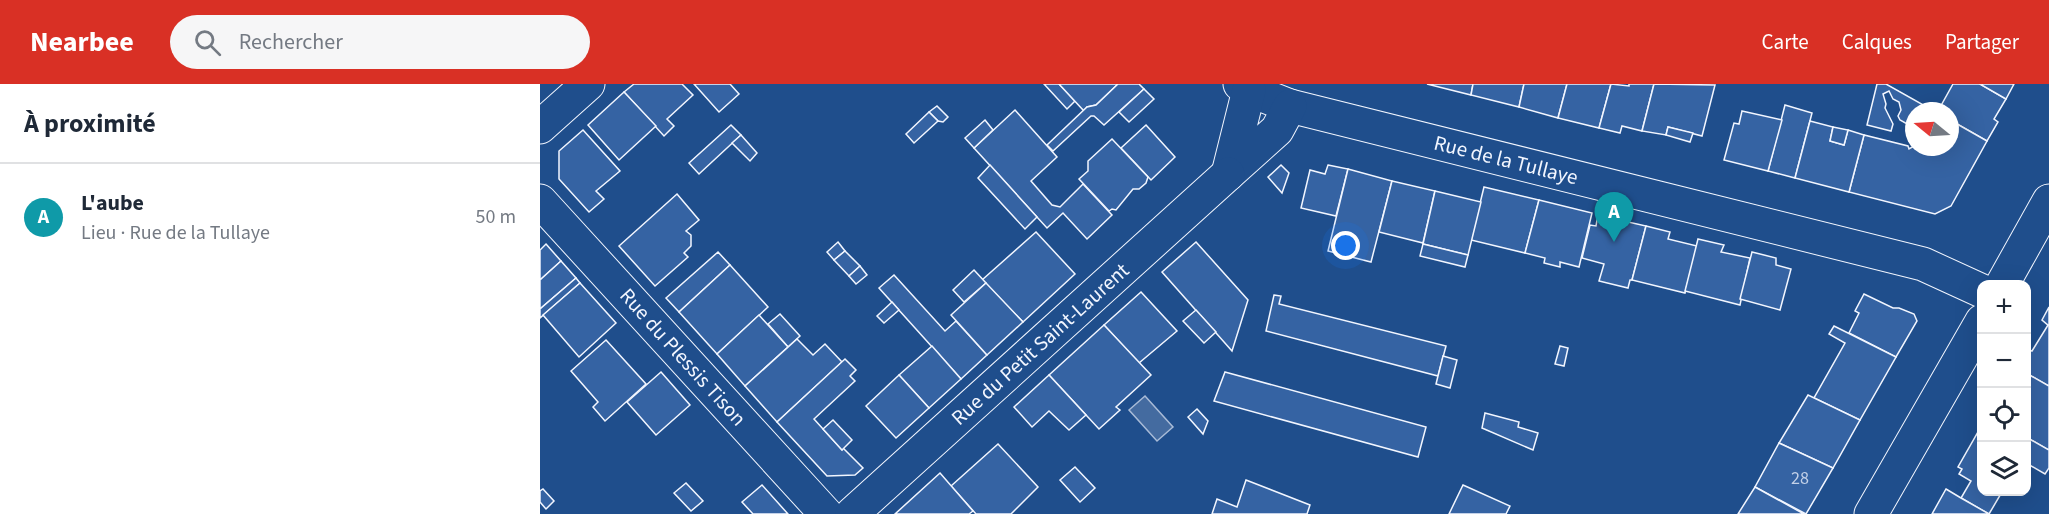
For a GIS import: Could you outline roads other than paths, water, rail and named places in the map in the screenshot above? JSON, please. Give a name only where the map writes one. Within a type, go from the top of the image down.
[{"type":"street","points":[[540,127],[588,84]]},
{"type":"street","points":[[1228,174],[1245,87]]},
{"type":"street","name":"Rue de la Tullaye","points":[[1245,87],[1290,106],[1923,264],[1977,289]]},
{"type":"street","name":"Rue du Petit Saint-Laurent","points":[[852,514],[1277,130],[1290,106]]},
{"type":"street","name":"Rue du Plessis Tison","points":[[540,201],[826,514]]},
{"type":"street","points":[[2005,280],[2049,201]]},
{"type":"street","points":[[1871,514],[1977,330]]},
{"type":"water","points":[[1145,396],[1173,427],[1157,441],[1129,410]]},
{"type":"place","name":"L'aube","points":[[1614,242]]}]
